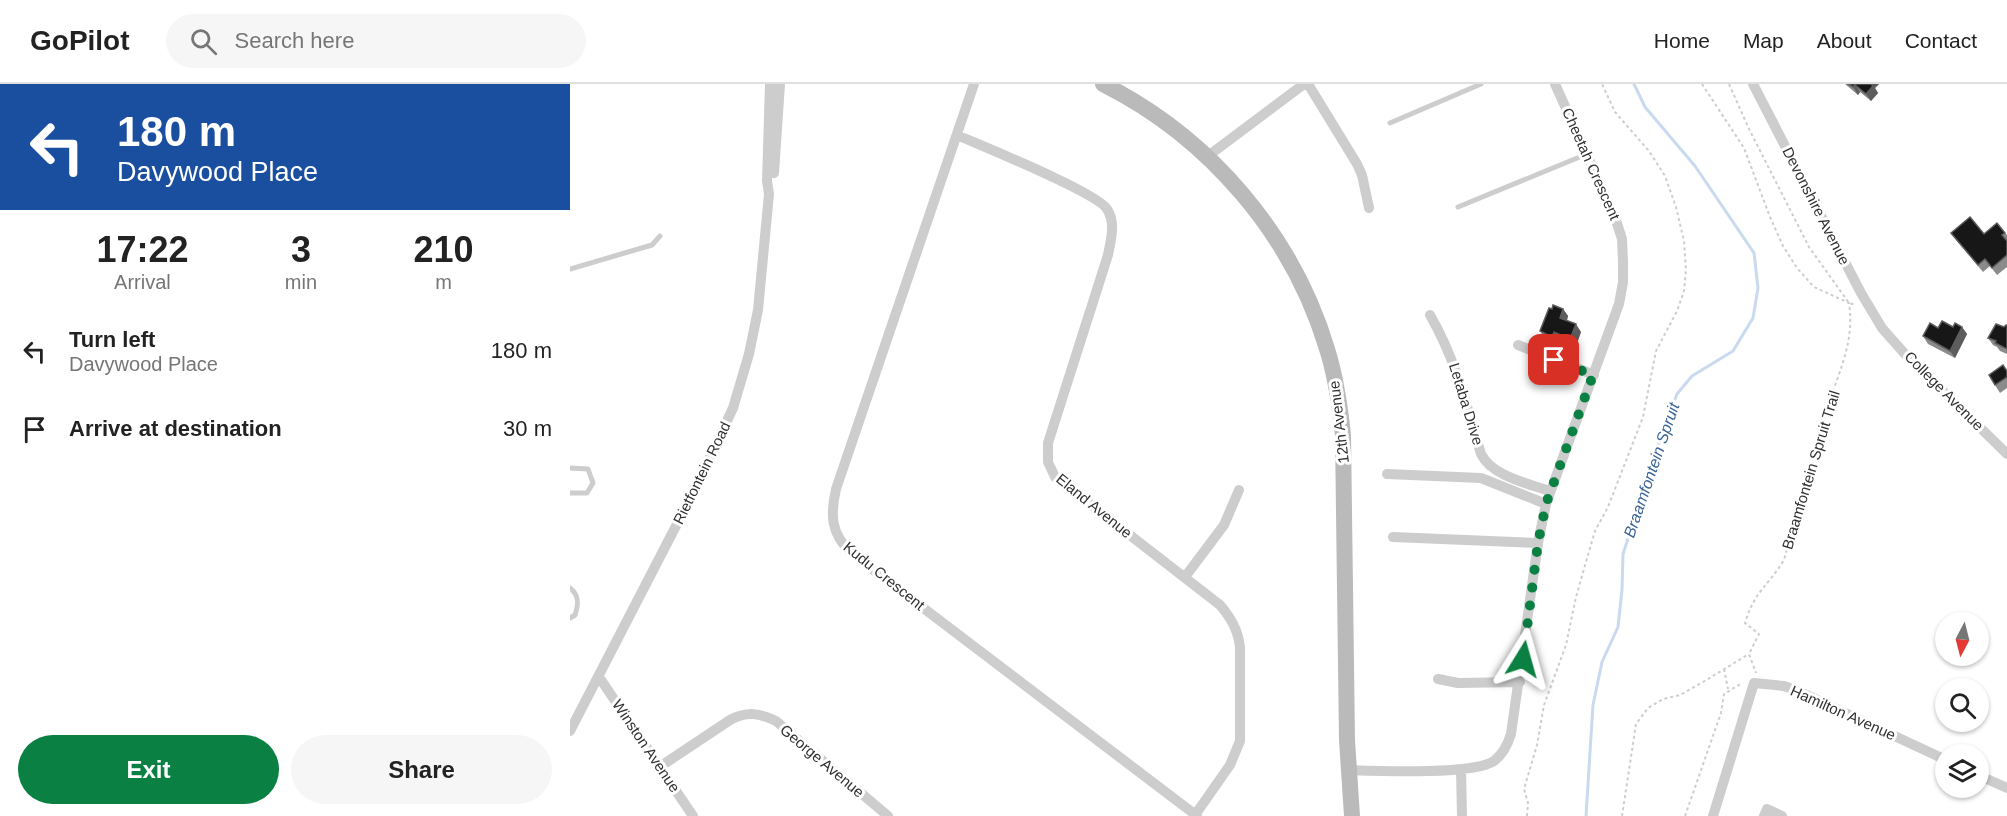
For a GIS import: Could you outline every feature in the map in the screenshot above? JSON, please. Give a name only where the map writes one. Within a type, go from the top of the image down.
[{"type":"street","name":"Rietfontein Road","points":[[570,731],[703,474],[733,408],[747,362],[758,310],[769,194],[767,181],[770,84]]},
{"type":"street","name":"Rietfontein Road","points":[[769,194],[774,181],[780,84]]},
{"type":"street","name":"Kudu Crescent","points":[[974,84],[836,489],[832,519],[836,534],[851,554],[1196,815]]},
{"type":"street","name":"12th Avenue","points":[[1102,84],[1166,122],[1208,156],[1240,190],[1284,253],[1311,303],[1327,349],[1338,393],[1343,435],[1348,770],[1352,816]]},
{"type":"street","points":[[1208,156],[1306,84],[1357,164],[1362,175],[1369,208]]},
{"type":"street","name":"Cheetah Crescent","points":[[1348,770],[1461,769],[1484,766],[1502,753],[1511,734],[1538,543],[1549,491],[1619,304],[1623,282],[1622,239],[1615,216],[1555,84]]},
{"type":"street","name":"Devonshire Avenue","points":[[1753,84],[1882,328]]},
{"type":"street","name":"Eland Avenue","points":[[957,135],[1082,191],[1106,207],[1113,227],[1111,240],[1048,443],[1048,462],[1055,477],[1185,577],[1228,615],[1239,636],[1240,741],[1230,765],[1196,815]]},
{"type":"street","name":"Letaba Drive","points":[[1430,315],[1454,364],[1485,462],[1499,471],[1549,491]]},
{"type":"street","name":"College Avenue","points":[[1882,328],[2007,454]]},
{"type":"street","points":[[1518,345],[1593,375]]},
{"type":"street","points":[[1387,474],[1481,478],[1546,504]]},
{"type":"street","points":[[1185,577],[1224,525],[1239,490]]},
{"type":"street","points":[[1393,537],[1538,543]]},
{"type":"street","name":"Winston Avenue","points":[[599,677],[693,816]]},
{"type":"street","points":[[1438,679],[1458,683],[1520,682]]},
{"type":"street","points":[[1713,816],[1756,680]]},
{"type":"street","name":"Hamilton Avenue","points":[[1756,680],[1796,690],[1935,755]]},
{"type":"street","name":"George Avenue","points":[[661,766],[730,720],[752,713],[763,715],[776,721],[888,816]]},
{"type":"street","points":[[1461,769],[1462,816]]},
{"type":"street","points":[[1989,780],[2007,788]]},
{"type":"street","points":[[1764,816],[1767,809],[1782,816]]},
{"type":"lane","points":[[1390,123],[1481,84]]},
{"type":"lane","points":[[1458,207],[1587,154]]},
{"type":"lane","points":[[570,269],[652,245],[660,236]]},
{"type":"lane","points":[[570,468],[588,469],[593,483],[587,493],[570,493]]},
{"type":"lane","points":[[570,588],[576,592],[578,599],[575,615],[570,618]]},
{"type":"path","points":[[1527,816],[1528,803],[1524,789],[1537,744],[1544,705],[1566,645],[1576,597],[1595,531],[1608,507],[1643,417],[1656,351],[1677,311],[1684,291],[1686,270],[1684,241],[1676,207],[1665,176],[1649,151],[1616,112],[1602,84]]},
{"type":"path","points":[[1702,84],[1744,148],[1770,217],[1783,246],[1797,268],[1814,287],[1849,303],[1870,309]]},
{"type":"path","points":[[1729,84],[1749,129],[1809,247],[1849,303]]},
{"type":"path","name":"Braamfontein Spruit Trail","points":[[1749,654],[1759,634],[1745,623],[1750,606],[1784,561],[1828,406],[1846,359],[1850,338],[1849,303]]},
{"type":"path","points":[[1623,816],[1636,724],[1648,708],[1664,699],[1680,695],[1749,654],[1756,680],[1728,689],[1724,694],[1685,816]]},
{"type":"path","points":[[1724,669],[1728,689]]},
{"type":"building","points":[[1848,84],[1871,84],[1873,86],[1866,94],[1855,85],[1853,87]]},
{"type":"building","points":[[1970,217],[1984,234],[1997,223],[2005,233],[2002,235],[2007,241],[2007,255],[1992,268],[1985,259],[1978,265],[1951,233]]},
{"type":"building","points":[[1553,305],[1563,309],[1560,318],[1576,324],[1570,339],[1554,332],[1552,337],[1540,331],[1549,308],[1552,309]]},
{"type":"building","points":[[1942,321],[1953,327],[1955,323],[1962,327],[1950,351],[1923,336],[1930,323],[1938,328]]},
{"type":"building","points":[[1996,324],[2004,327],[2007,325],[2007,349],[1988,338]]},
{"type":"building","points":[[2003,365],[2007,371],[2007,377],[1995,385],[1989,375]]},
{"type":"waterway","name":"Braamfontein Spruit","points":[[1586,816],[1593,705],[1602,662],[1618,627],[1623,554],[1662,434],[1677,394],[1692,376],[1733,351],[1753,318],[1758,288],[1754,253],[1695,166],[1645,107],[1634,84]]},
{"type":"route","points":[[1523,659],[1538,543],[1549,491],[1593,375],[1554,360]]}]
